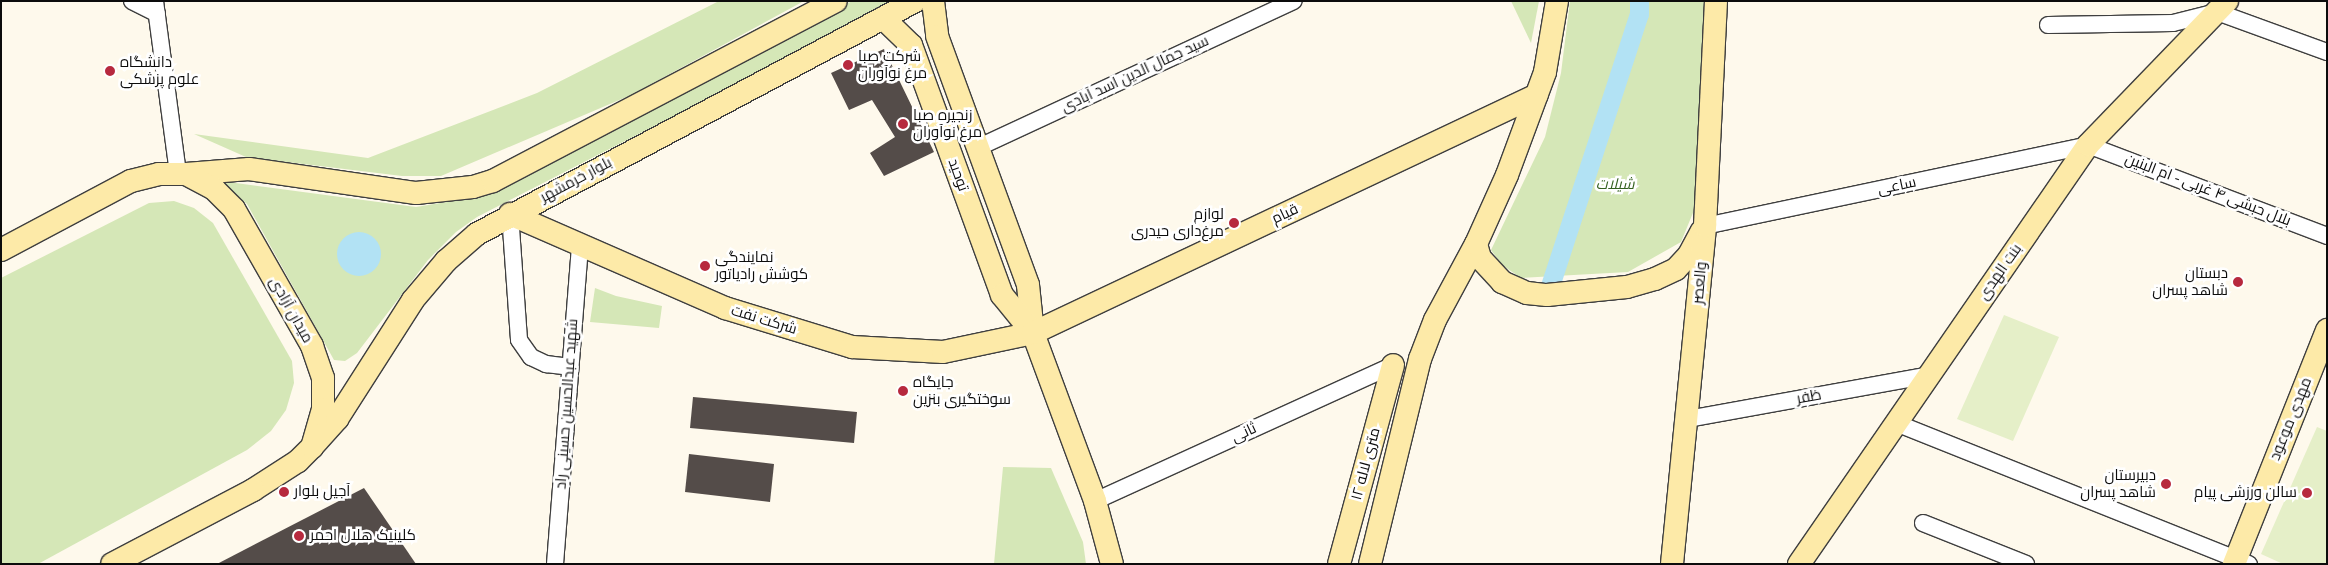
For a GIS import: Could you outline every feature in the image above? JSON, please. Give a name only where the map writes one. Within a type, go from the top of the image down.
[{"type":"main road","points":[[5,244],[131,181],[159,174],[182,174],[249,168],[416,193],[473,187],[501,176],[836,1]]},
{"type":"main road","name":"بلوار خرمشهر","points":[[312,447],[337,418],[424,287],[446,262],[477,234],[510,214],[915,1]]},
{"type":"main road","name":"توحید","points":[[932,1],[937,36],[1028,285],[1033,332],[1095,501],[1112,564]]},
{"type":"main road","points":[[1370,564],[1420,358],[1435,320],[1476,244],[1537,95],[1545,72],[1557,1]]},
{"type":"main road","name":"والعصر","points":[[1672,564],[1688,419],[1705,226],[1716,1]]},
{"type":"main road","name":"بنت الهدی","points":[[1799,564],[2088,145],[2222,6]]},
{"type":"main road","name":"توحید","points":[[883,18],[911,45],[1002,295],[1033,332]]},
{"type":"main road","points":[[911,45],[927,34],[937,36]]},
{"type":"main road","name":"قیام","points":[[1033,332],[1537,95]]},
{"type":"main road","name":"میدان آزادی","points":[[182,174],[214,189],[234,209],[312,346],[323,378],[323,409],[312,447]]},
{"type":"main road","name":"شرکت نفت","points":[[510,214],[725,308],[852,348],[943,352],[1033,332]]},
{"type":"main road","points":[[1476,244],[1480,258],[1502,282],[1527,293],[1546,295],[1627,287],[1655,279],[1676,269],[1689,255],[1705,226]]},
{"type":"main road","name":"مهدی موعود","points":[[2239,562],[2327,330]]},
{"type":"main road","name":"۱۲ متری لاله","points":[[1339,564],[1393,365]]},
{"type":"main road","points":[[112,564],[143,556],[298,461],[312,447]]},
{"type":"street","points":[[132,1],[156,8],[182,174]]},
{"type":"street","name":"سید جمال الدین اسد آبادی","points":[[977,148],[1292,1]]},
{"type":"street","points":[[2048,25],[2173,23],[2222,6],[2327,52]]},
{"type":"street","name":"ساعی","points":[[1705,226],[2088,145]]},
{"type":"street","name":"بلال حبشی ۴ غربی - ام البنین","points":[[2088,145],[2327,236]]},
{"type":"street","points":[[510,214],[519,340],[531,357],[546,364],[570,367]]},
{"type":"street","name":"شهید عبدالحسین حسینی راد","points":[[555,564],[580,244]]},
{"type":"street","name":"ثانی","points":[[1095,501],[1393,365]]},
{"type":"street","name":"ظفر","points":[[1688,419],[1930,374]]},
{"type":"street","points":[[1896,423],[2239,562]]},
{"type":"street","points":[[1923,523],[2026,564]]},
{"type":"green space","points":[[719,1],[804,1],[631,95],[441,176],[402,176],[246,157],[194,134],[368,158],[537,93]]},
{"type":"green space","points":[[852,1],[898,1],[477,217],[456,232],[428,260],[357,353],[345,361],[334,360],[247,204],[221,181],[416,207],[471,198],[548,163]]},
{"type":"green space","points":[[1511,1],[1539,1],[1531,43]]},
{"type":"green space","name":"شیلات","points":[[1570,1],[1706,1],[1697,203],[1681,242],[1628,272],[1521,278],[1502,265],[1491,250],[1545,137],[1561,73]]},
{"type":"green space","points":[[174,201],[194,208],[213,223],[292,361],[294,383],[286,410],[271,431],[247,450],[38,564],[1,564],[1,278],[149,203]]},
{"type":"green space","points":[[595,288],[616,296],[662,306],[659,328],[590,322]]},
{"type":"green space","points":[[2004,315],[2059,337],[2013,441],[1957,419]]},
{"type":"green space","name":"سالن ورزشی پیام","points":[[2317,427],[2327,431],[2327,564],[2283,564],[2261,554]]},
{"type":"green space","points":[[1003,467],[1051,468],[1083,542],[1086,564],[994,564]]},
{"type":"water","points":[[363,232],[375,238],[380,245],[380,263],[375,270],[368,275],[355,276],[347,273],[340,266],[337,250],[340,242],[347,235]]},
{"type":"building","name":"زنجیره صبا مرغ نوآوران","points":[[884,49],[934,152],[884,176],[870,153],[895,137],[872,100],[849,110],[831,73]]},
{"type":"building","points":[[693,397],[857,412],[854,443],[690,428]]},
{"type":"building","points":[[689,454],[774,464],[770,502],[685,492]]},
{"type":"building","points":[[364,488],[416,564],[217,564]]},
{"type":"waterway","points":[[1547,295],[1639,14],[1639,1]]},
{"type":"place","name":"شرکت صبا مرغ نوآوران","points":[[848,65]]},
{"type":"place","name":"دانشگاه علوم پزشکی","points":[[110,71]]},
{"type":"place","name":"زنجیره صبا مرغ نوآوران","points":[[903,124]]},
{"type":"place","name":"لوازم مرغ‌داری حیدری","points":[[1234,223]]},
{"type":"place","name":"نمایندگی کوشش رادیاتور","points":[[705,266]]},
{"type":"place","name":"دبستان شاهد پسران","points":[[2238,282]]},
{"type":"place","name":"جایگاه سوختگیرى بنزین","points":[[903,391]]},
{"type":"place","name":"دبیرستان شاهد پسران","points":[[2166,484]]},
{"type":"place","name":"آجیل بلوار","points":[[284,492]]},
{"type":"place","name":"سالن ورزشی پیام","points":[[2307,493]]},
{"type":"place","name":"کلینیک هلال احمر","points":[[299,536]]}]
